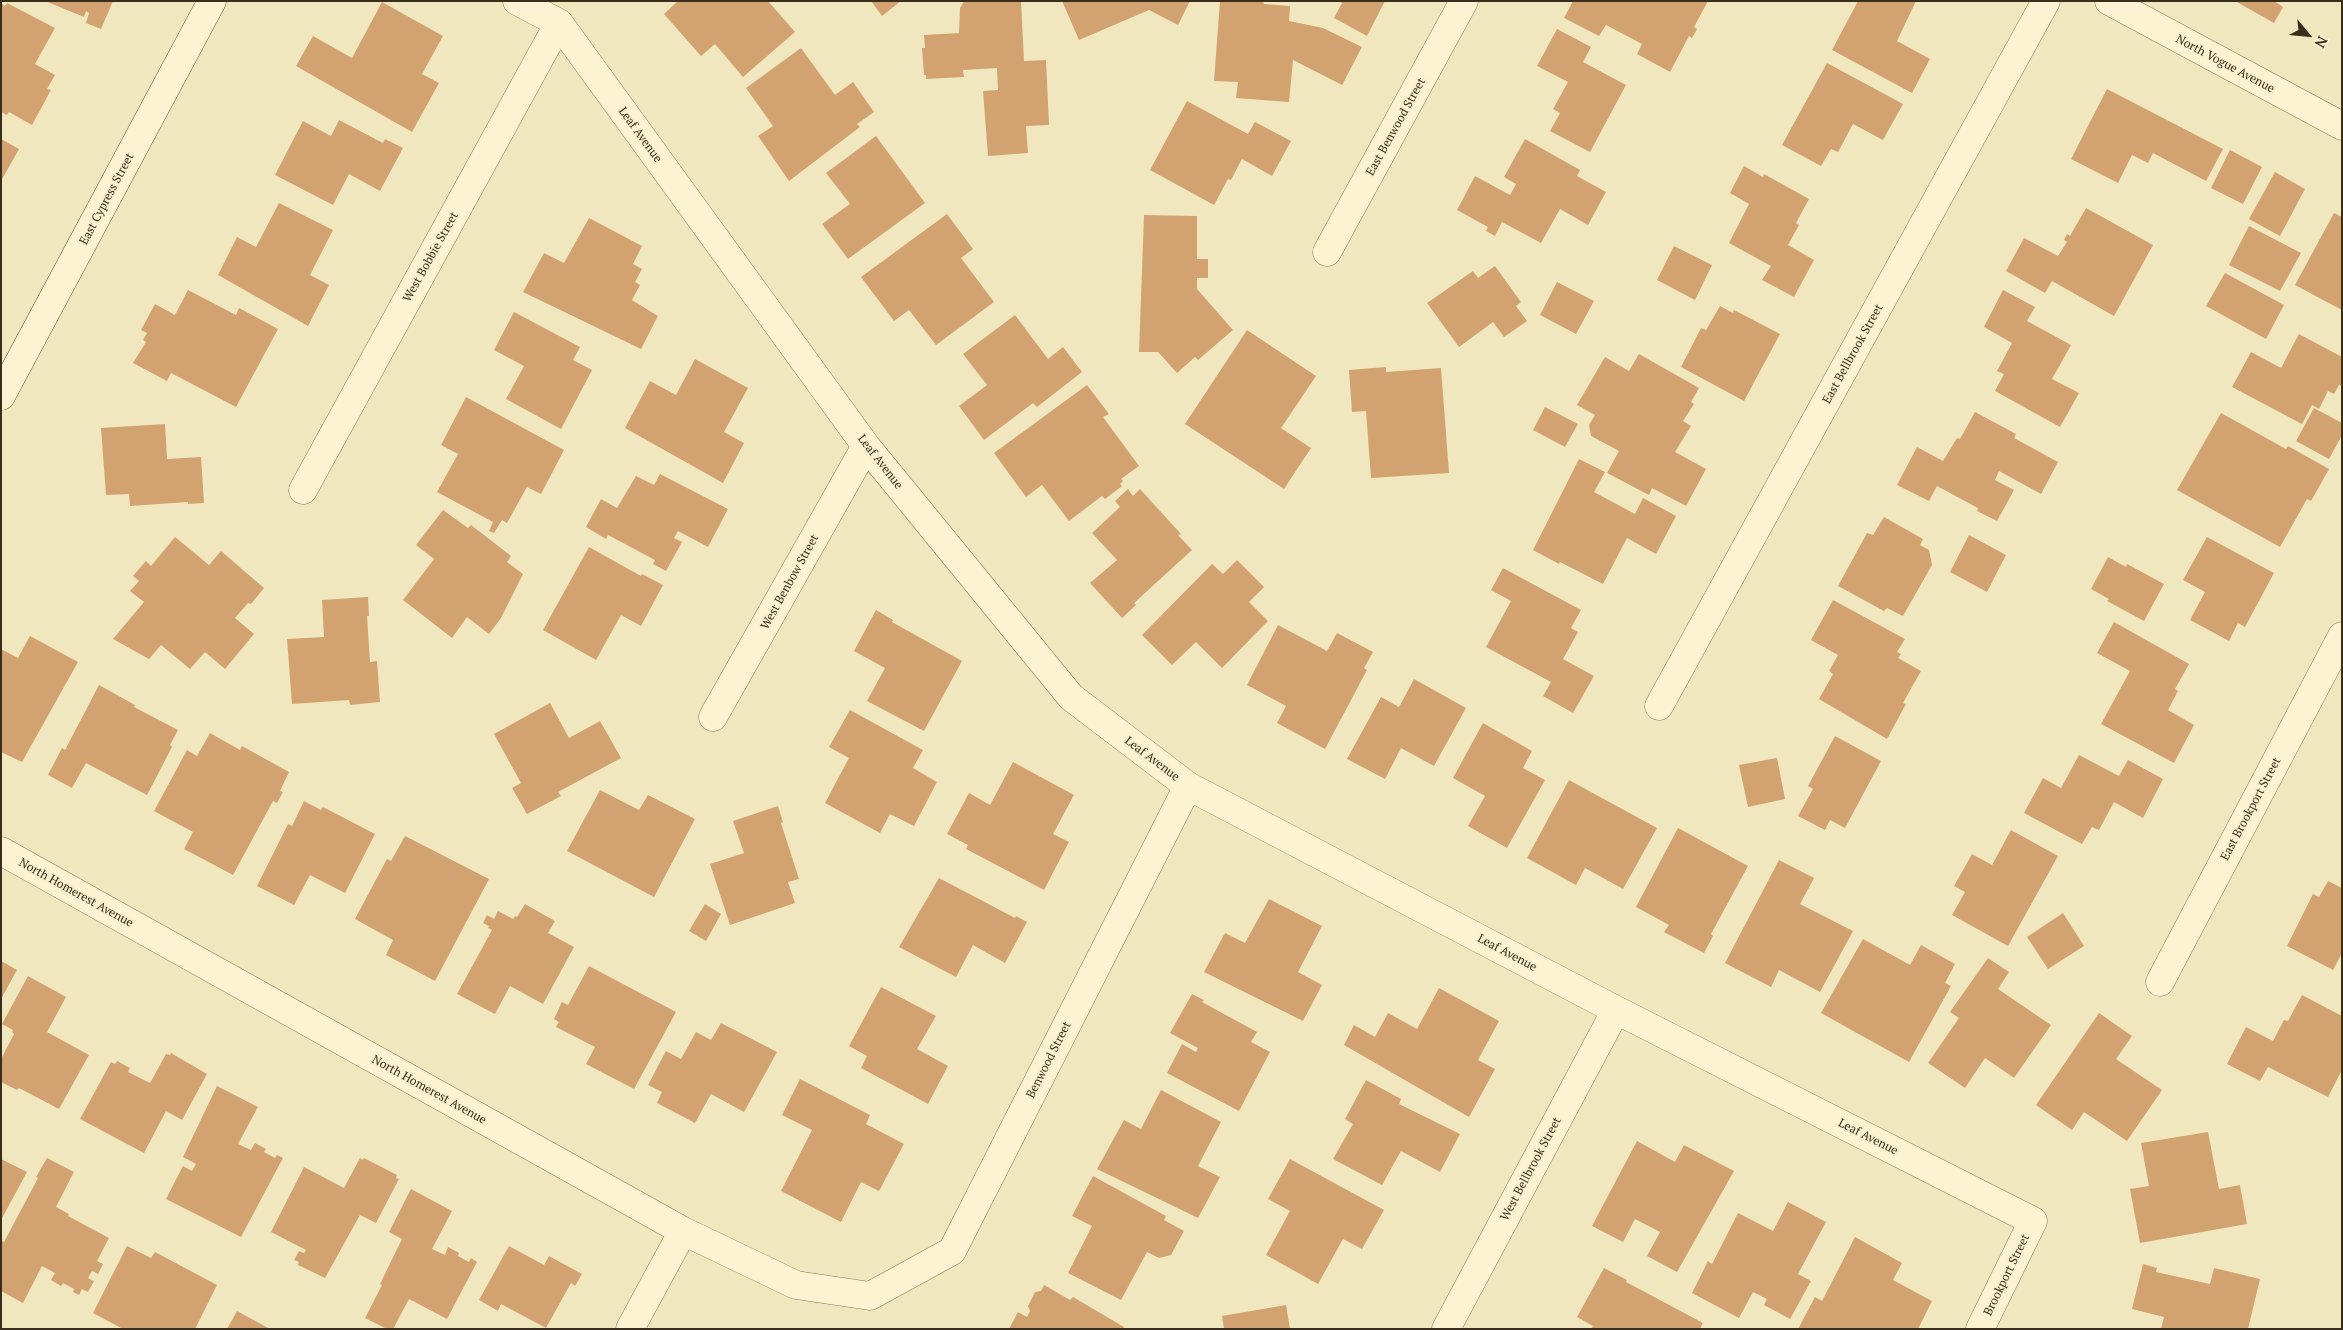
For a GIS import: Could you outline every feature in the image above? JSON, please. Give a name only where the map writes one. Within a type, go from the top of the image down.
[{"type":"street","name":"East Cypress Street","points":[[1,396],[212,1]]},
{"type":"street","name":"Leaf Avenue","points":[[517,1],[559,23],[866,446],[1071,697],[1188,786],[1616,1010],[2033,1221]]},
{"type":"street","name":"East Benwood Street","points":[[1327,252],[1464,1]]},
{"type":"street","name":"East Bellbrook Street","points":[[1659,706],[2046,1]]},
{"type":"street","name":"North Vogue Avenue","points":[[2109,1],[2342,126]]},
{"type":"street","name":"West Bobbie Street","points":[[303,490],[559,23]]},
{"type":"street","name":"West Benbow Street","points":[[714,717],[866,446]]},
{"type":"street","name":"East Brookport Street","points":[[2160,982],[2342,636]]},
{"type":"street","name":"Benwood Street","points":[[870,1296],[952,1251],[1188,786]]},
{"type":"street","name":"North Homerest Avenue","points":[[1,851],[683,1231],[796,1285],[870,1296]]},
{"type":"street","name":"West Bellbrook Street","points":[[1446,1329],[1616,1010]]},
{"type":"street","name":"Brookport Street","points":[[1980,1329],[2033,1221]]},
{"type":"street","points":[[630,1329],[683,1231]]},
{"type":"building","points":[[45,1],[113,1],[101,29],[86,23],[89,13],[86,11],[84,17]]},
{"type":"building","points":[[678,1],[768,1],[795,32],[743,77],[715,44],[701,56],[664,14]]},
{"type":"building","points":[[871,1],[901,1],[882,16]]},
{"type":"building","points":[[964,1],[1021,1],[1024,61],[1046,60],[1049,125],[1026,126],[1028,153],[988,156],[983,91],[998,90],[997,68],[963,70],[964,77],[926,79],[926,75],[924,75],[922,48],[925,48],[924,35],[959,33],[960,8]]},
{"type":"building","points":[[1062,1],[1190,1],[1178,25],[1149,10],[1079,40]]},
{"type":"building","points":[[1220,1],[1263,1],[1264,4],[1290,6],[1289,21],[1323,28],[1362,47],[1342,85],[1293,60],[1289,102],[1236,98],[1238,82],[1214,81]]},
{"type":"building","points":[[1339,1],[1385,1],[1367,36],[1334,18],[1342,3]]},
{"type":"building","points":[[1573,1],[1708,1],[1694,27],[1697,29],[1692,38],[1689,36],[1670,72],[1637,54],[1642,44],[1606,25],[1599,36],[1564,18]]},
{"type":"building","points":[[1858,1],[1916,1],[1897,41],[1930,59],[1912,93],[1832,50]]},
{"type":"building","points":[[2235,1],[2274,1],[2283,7],[2274,23]]},
{"type":"building","points":[[382,2],[443,36],[422,74],[439,83],[412,132],[296,66],[313,36],[352,58]]},
{"type":"building","points":[[1,3],[5,6],[7,3],[55,28],[35,64],[55,75],[47,89],[51,90],[32,125],[9,112],[7,115],[1,112]]},
{"type":"building","points":[[1557,29],[1591,47],[1583,62],[1626,85],[1590,152],[1550,131],[1560,113],[1553,109],[1568,82],[1537,66]]},
{"type":"building","points":[[801,48],[835,95],[853,82],[874,112],[857,124],[860,127],[789,181],[758,136],[773,126],[746,88]]},
{"type":"building","points":[[1827,63],[1903,104],[1883,140],[1853,124],[1838,152],[1831,149],[1821,166],[1782,145]]},
{"type":"building","points":[[2107,89],[2223,149],[2206,181],[2153,153],[2148,163],[2132,155],[2118,183],[2071,159]]},
{"type":"building","points":[[1187,101],[1248,134],[1255,122],[1291,141],[1272,176],[1242,159],[1231,180],[1228,179],[1214,205],[1150,170]]},
{"type":"building","points":[[339,120],[383,143],[385,139],[403,148],[380,191],[349,174],[333,205],[275,175],[303,121],[331,136]]},
{"type":"building","points":[[876,136],[925,203],[848,259],[822,224],[850,204],[826,173]]},
{"type":"building","points":[[1,139],[19,149],[1,181]]},
{"type":"building","points":[[1525,139],[1580,170],[1577,176],[1606,192],[1588,225],[1560,209],[1541,243],[1502,222],[1495,236],[1486,231],[1488,227],[1457,210],[1475,176],[1510,195],[1516,184],[1504,177]]},
{"type":"building","points":[[2230,150],[2262,167],[2243,204],[2211,188]]},
{"type":"building","points":[[1744,166],[1763,177],[1764,174],[1809,199],[1796,223],[1799,225],[1788,245],[1814,260],[1794,297],[1762,280],[1771,266],[1729,243],[1749,204],[1730,193]]},
{"type":"building","points":[[2275,172],[2305,189],[2280,236],[2249,219]]},
{"type":"building","points":[[279,203],[333,230],[310,275],[329,285],[308,326],[218,275],[237,237],[256,247]]},
{"type":"building","points":[[2086,208],[2153,245],[2114,316],[2052,281],[2045,293],[2006,271],[2024,238],[2058,256],[2067,242],[2064,240],[2067,234],[2070,236]]},
{"type":"building","points":[[2334,213],[2342,217],[2342,310],[2295,285]]},
{"type":"building","points":[[947,214],[973,249],[961,258],[994,302],[936,345],[909,310],[894,321],[861,277]]},
{"type":"building","points":[[1144,215],[1197,216],[1197,259],[1208,259],[1208,278],[1197,278],[1197,289],[1233,330],[1198,360],[1195,357],[1177,373],[1158,352],[1139,352]]},
{"type":"building","points":[[589,218],[642,246],[633,264],[642,269],[635,282],[640,285],[632,300],[658,316],[641,349],[523,292],[544,253],[564,263]]},
{"type":"building","points":[[2249,226],[2301,253],[2280,291],[2229,265]]},
{"type":"building","points":[[1674,246],[1712,265],[1695,300],[1657,280]]},
{"type":"building","points":[[1495,266],[1521,302],[1516,306],[1527,321],[1504,337],[1493,322],[1459,347],[1427,303],[1473,271],[1478,278]]},
{"type":"building","points":[[2225,273],[2284,305],[2266,339],[2206,306]]},
{"type":"building","points":[[1557,282],[1594,301],[1576,334],[1540,315]]},
{"type":"building","points":[[188,290],[236,315],[239,308],[278,329],[236,407],[171,373],[167,381],[133,363],[146,342],[143,340],[147,333],[141,330],[155,304],[175,315]]},
{"type":"building","points":[[2003,290],[2035,307],[2027,321],[2071,345],[2052,379],[2079,393],[2060,427],[1995,391],[2004,374],[1997,371],[2012,343],[1984,327]]},
{"type":"building","points":[[1720,306],[1733,313],[1734,310],[1780,334],[1744,401],[1681,367],[1701,328],[1706,330]]},
{"type":"building","points":[[514,312],[580,347],[573,360],[592,370],[561,429],[506,399],[524,366],[494,350]]},
{"type":"building","points":[[1015,315],[1048,359],[1063,347],[1082,372],[1037,407],[1033,403],[984,440],[959,406],[987,385],[963,354]]},
{"type":"building","points":[[1247,330],[1316,376],[1281,428],[1311,448],[1284,489],[1185,424]]},
{"type":"building","points":[[2299,334],[2342,357],[2342,386],[2339,385],[2334,394],[2328,391],[2319,409],[2312,405],[2302,424],[2232,387],[2251,352],[2281,368]]},
{"type":"building","points":[[1639,354],[1699,388],[1691,402],[1694,404],[1683,421],[1691,426],[1675,452],[1706,469],[1686,506],[1652,488],[1649,495],[1607,473],[1619,451],[1591,436],[1589,425],[1595,415],[1577,405],[1605,357],[1629,371]]},
{"type":"building","points":[[695,359],[748,388],[724,432],[744,443],[723,483],[625,428],[650,381],[676,395]]},
{"type":"building","points":[[1386,367],[1386,372],[1441,368],[1449,473],[1371,478],[1366,411],[1352,412],[1349,370]]},
{"type":"building","points":[[1087,385],[1109,414],[1103,417],[1139,466],[1121,479],[1123,481],[1120,484],[1122,486],[1105,499],[1102,496],[1069,521],[1042,485],[1026,497],[994,453]]},
{"type":"building","points":[[466,397],[564,450],[541,494],[527,487],[507,523],[502,520],[494,533],[489,531],[493,522],[437,492],[458,454],[441,445]]},
{"type":"building","points":[[1545,407],[1578,424],[1565,447],[1533,430]]},
{"type":"building","points":[[2314,408],[2342,423],[2342,435],[2329,459],[2296,441]]},
{"type":"building","points":[[1975,412],[2016,434],[2014,438],[2058,462],[2041,494],[1999,471],[1995,480],[2014,490],[1997,521],[1977,511],[1978,508],[1937,486],[1929,501],[1897,485],[1917,447],[1943,461],[1957,438],[1960,439]]},
{"type":"building","points":[[2221,413],[2286,449],[2288,446],[2329,469],[2311,501],[2307,499],[2280,547],[2177,490]]},
{"type":"building","points":[[165,424],[167,459],[201,457],[204,503],[188,504],[188,502],[130,506],[129,494],[106,495],[101,428]]},
{"type":"building","points":[[1579,459],[1605,472],[1594,492],[1635,514],[1643,498],[1676,516],[1656,554],[1627,538],[1603,584],[1533,550]]},
{"type":"building","points":[[660,474],[728,509],[708,547],[678,531],[674,538],[682,542],[666,571],[653,564],[655,560],[608,535],[606,539],[586,527],[601,499],[617,508],[636,476],[654,485]]},
{"type":"building","points":[[1128,489],[1133,496],[1140,489],[1181,534],[1178,535],[1192,550],[1134,603],[1136,605],[1122,618],[1090,583],[1117,560],[1092,533],[1120,507],[1115,501]]},
{"type":"building","points":[[443,510],[468,528],[471,525],[511,556],[507,562],[523,574],[501,618],[489,634],[467,617],[452,638],[403,600],[434,559],[416,545]]},
{"type":"building","points":[[1884,517],[1923,539],[1920,545],[1929,550],[1932,565],[1903,616],[1887,608],[1884,611],[1838,586],[1867,533],[1873,535]]},
{"type":"building","points":[[1969,535],[2006,555],[1987,592],[1950,572]]},
{"type":"building","points":[[175,537],[209,565],[221,551],[264,588],[251,604],[248,603],[235,618],[254,634],[225,669],[205,652],[190,669],[161,645],[149,659],[113,639],[144,602],[130,591],[139,581],[133,576],[146,561],[151,566]]},
{"type":"building","points":[[2207,537],[2274,573],[2245,627],[2238,623],[2229,641],[2190,620],[2205,592],[2183,580]]},
{"type":"building","points":[[589,547],[641,576],[642,574],[663,585],[641,626],[621,615],[596,660],[543,630]]},
{"type":"building","points":[[2108,557],[2126,567],[2127,564],[2164,584],[2144,621],[2107,601],[2109,599],[2091,589]]},
{"type":"building","points":[[1237,560],[1264,587],[1249,602],[1268,621],[1222,668],[1196,642],[1172,665],[1142,635],[1212,564],[1223,574]]},
{"type":"building","points":[[1503,568],[1581,610],[1571,628],[1578,632],[1563,659],[1594,676],[1573,713],[1543,696],[1551,682],[1486,647],[1511,601],[1491,590]]},
{"type":"building","points":[[368,597],[369,616],[367,616],[370,662],[377,661],[380,702],[350,705],[349,700],[292,704],[287,639],[324,637],[322,600]]},
{"type":"building","points":[[1833,600],[1905,639],[1897,652],[1901,654],[1898,658],[1921,671],[1903,703],[1906,704],[1887,739],[1819,699],[1833,674],[1829,671],[1838,655],[1811,640]]},
{"type":"building","points":[[876,610],[893,620],[892,622],[962,661],[924,731],[867,701],[885,668],[854,651]]},
{"type":"building","points":[[2114,622],[2189,664],[2175,689],[2178,691],[2168,710],[2194,725],[2174,763],[2101,724],[2130,671],[2097,653]]},
{"type":"building","points":[[1278,625],[1327,651],[1337,633],[1373,652],[1364,668],[1367,670],[1325,749],[1277,723],[1286,706],[1247,685]]},
{"type":"building","points":[[30,636],[78,662],[22,762],[1,752],[1,649],[18,658]]},
{"type":"building","points":[[1414,679],[1466,708],[1434,766],[1401,748],[1385,779],[1347,759],[1381,697],[1399,707]]},
{"type":"building","points":[[99,685],[135,705],[134,707],[178,730],[170,745],[172,747],[147,795],[86,763],[72,788],[48,775],[62,748],[65,750]]},
{"type":"building","points":[[550,703],[569,738],[600,721],[621,758],[558,792],[561,796],[527,814],[512,788],[521,783],[494,734]]},
{"type":"building","points":[[850,710],[923,750],[913,768],[937,782],[914,826],[890,814],[880,833],[825,803],[849,758],[829,747]]},
{"type":"building","points":[[1483,723],[1532,751],[1523,768],[1545,780],[1507,848],[1468,826],[1485,796],[1453,778]]},
{"type":"building","points":[[210,733],[240,750],[242,746],[289,772],[280,791],[283,792],[277,803],[273,801],[233,875],[184,849],[193,832],[154,811],[187,750],[197,756]]},
{"type":"building","points":[[1835,736],[1881,761],[1845,828],[1830,820],[1825,830],[1798,816],[1813,789],[1808,786]]},
{"type":"building","points":[[2079,755],[2119,776],[2128,760],[2163,779],[2143,818],[2114,802],[2099,830],[2092,827],[2082,844],[2024,813],[2043,778],[2061,788]]},
{"type":"building","points":[[1777,758],[1785,799],[1748,807],[1739,765]]},
{"type":"building","points":[[1013,762],[1074,795],[1053,834],[1069,842],[1044,890],[966,849],[968,845],[947,834],[969,793],[990,805]]},
{"type":"building","points":[[1569,780],[1657,828],[1623,889],[1585,868],[1576,885],[1527,858]]},
{"type":"building","points":[[600,790],[639,810],[648,795],[695,819],[654,897],[567,851]]},
{"type":"building","points":[[304,801],[321,810],[323,807],[375,834],[345,893],[310,875],[294,905],[257,886],[288,824],[292,826]]},
{"type":"building","points":[[778,806],[783,822],[781,823],[799,879],[788,882],[795,903],[730,925],[710,864],[744,853],[733,821]]},
{"type":"building","points":[[1678,828],[1748,866],[1711,934],[1713,936],[1704,953],[1664,932],[1669,925],[1636,907]]},
{"type":"building","points":[[2011,830],[2058,856],[2008,946],[1952,915],[1965,892],[1954,886],[1972,854],[1992,865]]},
{"type":"building","points":[[405,836],[489,879],[435,981],[386,955],[393,940],[355,919],[387,859],[391,861]]},
{"type":"building","points":[[1779,860],[1814,878],[1800,904],[1853,931],[1820,992],[1779,970],[1771,987],[1725,963]]},
{"type":"building","points":[[939,878],[1015,918],[1016,916],[1027,922],[1005,963],[973,945],[956,977],[899,947]]},
{"type":"building","points":[[2328,881],[2342,888],[2342,953],[2333,970],[2287,946],[2313,894],[2319,897]]},
{"type":"building","points":[[1269,899],[1322,926],[1298,972],[1322,985],[1303,1021],[1204,972],[1225,933],[1245,943]]},
{"type":"building","points":[[525,904],[555,921],[548,933],[574,947],[543,1004],[510,986],[495,1014],[457,994],[492,930],[483,923],[487,915],[494,919],[498,911],[513,919],[515,916],[517,917]]},
{"type":"building","points":[[705,904],[721,914],[706,941],[689,931]]},
{"type":"building","points":[[2063,913],[2084,946],[2048,969],[2027,937]]},
{"type":"building","points":[[1863,939],[1910,965],[1921,945],[1955,964],[1945,983],[1951,986],[1909,1062],[1821,1013]]},
{"type":"building","points":[[1988,958],[2009,972],[1998,989],[2051,1025],[2014,1078],[1985,1058],[1965,1088],[1928,1063],[1959,1018],[1950,1012]]},
{"type":"building","points":[[1,961],[17,970],[1,999]]},
{"type":"building","points":[[589,966],[676,1012],[634,1089],[586,1064],[595,1047],[556,1027],[559,1022],[554,1019],[562,1002],[568,1005]]},
{"type":"building","points":[[28,976],[66,997],[47,1032],[89,1055],[59,1109],[19,1088],[17,1090],[1,1082],[1,1059],[14,1034],[13,1030],[2,1024]]},
{"type":"building","points":[[881,987],[936,1016],[917,1049],[948,1066],[928,1104],[861,1068],[867,1056],[849,1046]]},
{"type":"building","points":[[1439,988],[1499,1021],[1478,1060],[1495,1069],[1469,1117],[1344,1045],[1354,1025],[1375,1037],[1388,1013],[1417,1029]]},
{"type":"building","points":[[1192,994],[1204,1000],[1202,1002],[1257,1032],[1251,1042],[1270,1052],[1239,1111],[1167,1073],[1182,1044],[1196,1052],[1198,1048],[1170,1033]]},
{"type":"building","points":[[2302,995],[2342,1016],[2342,1070],[2328,1097],[2268,1067],[2260,1081],[2227,1064],[2246,1027],[2273,1041],[2284,1020],[2288,1021]]},
{"type":"building","points":[[2099,1013],[2132,1036],[2116,1059],[2162,1090],[2127,1141],[2084,1112],[2072,1130],[2036,1105]]},
{"type":"building","points":[[721,1023],[777,1052],[744,1112],[711,1094],[695,1123],[657,1103],[662,1092],[648,1085],[666,1051],[681,1059],[696,1032],[711,1040]]},
{"type":"building","points":[[171,1053],[207,1074],[182,1120],[166,1111],[144,1153],[80,1119],[111,1062],[115,1064],[117,1061],[130,1068],[128,1072],[150,1083],[166,1054],[170,1055]]},
{"type":"building","points":[[800,1079],[870,1115],[866,1124],[904,1144],[879,1191],[861,1182],[841,1222],[781,1191],[812,1130],[782,1115]]},
{"type":"building","points":[[1366,1080],[1401,1099],[1399,1104],[1460,1134],[1440,1172],[1401,1151],[1382,1185],[1333,1159],[1353,1124],[1345,1119]]},
{"type":"building","points":[[217,1086],[258,1107],[238,1144],[251,1150],[255,1143],[266,1149],[264,1152],[275,1158],[277,1155],[283,1158],[241,1237],[166,1199],[183,1166],[192,1171],[196,1164],[183,1157]]},
{"type":"building","points":[[1161,1090],[1221,1122],[1198,1166],[1220,1177],[1198,1218],[1097,1169],[1124,1120],[1141,1129]]},
{"type":"building","points":[[2208,1132],[2219,1189],[2240,1185],[2247,1224],[2140,1243],[2130,1189],[2149,1186],[2141,1143]]},
{"type":"building","points":[[1637,1141],[1675,1162],[1684,1145],[1734,1171],[1677,1272],[1647,1256],[1660,1232],[1635,1219],[1623,1242],[1592,1226]]},
{"type":"building","points":[[47,1158],[74,1172],[56,1207],[69,1214],[68,1216],[109,1238],[97,1261],[103,1264],[98,1274],[92,1271],[88,1278],[94,1281],[88,1292],[82,1289],[79,1295],[73,1292],[74,1289],[63,1283],[61,1286],[51,1280],[55,1273],[42,1266],[23,1303],[1,1291],[1,1244],[4,1242]]},
{"type":"building","points":[[360,1158],[363,1160],[364,1158],[397,1175],[396,1178],[399,1179],[376,1223],[360,1215],[325,1278],[298,1265],[299,1262],[294,1260],[299,1251],[304,1253],[306,1250],[271,1232],[304,1167],[344,1188]]},
{"type":"building","points":[[1,1159],[27,1172],[1,1220]]},
{"type":"building","points":[[1290,1159],[1384,1210],[1362,1249],[1343,1239],[1318,1284],[1266,1255],[1290,1211],[1268,1199]]},
{"type":"building","points":[[1093,1176],[1166,1216],[1164,1220],[1184,1231],[1171,1255],[1159,1258],[1147,1252],[1121,1300],[1068,1273],[1092,1226],[1072,1216]]},
{"type":"building","points":[[411,1189],[452,1211],[432,1249],[445,1255],[448,1247],[459,1253],[458,1256],[469,1262],[471,1258],[477,1262],[447,1319],[409,1299],[393,1329],[387,1329],[365,1318],[402,1239],[389,1232]]},
{"type":"building","points":[[1788,1202],[1826,1222],[1798,1274],[1811,1281],[1790,1319],[1764,1305],[1767,1299],[1753,1292],[1739,1318],[1692,1293],[1708,1261],[1712,1264],[1738,1213],[1773,1231]]},
{"type":"building","points":[[1855,1237],[1902,1263],[1893,1280],[1932,1301],[1918,1329],[1798,1329],[1815,1297],[1822,1301]]},
{"type":"building","points":[[127,1246],[151,1258],[155,1252],[217,1285],[195,1329],[123,1329],[93,1313]]},
{"type":"building","points":[[509,1246],[544,1265],[549,1256],[582,1274],[575,1286],[571,1283],[546,1328],[501,1304],[498,1311],[479,1300]]},
{"type":"building","points":[[2143,1264],[2157,1268],[2156,1272],[2210,1284],[2214,1268],[2260,1279],[2248,1329],[2161,1329],[2164,1317],[2132,1309]]},
{"type":"building","points":[[1604,1268],[1627,1280],[1626,1282],[1703,1323],[1700,1329],[1591,1329],[1593,1326],[1577,1317]]},
{"type":"building","points":[[1044,1285],[1070,1300],[1073,1297],[1124,1327],[1123,1329],[1009,1329],[1018,1312],[1027,1317],[1030,1311],[1028,1306],[1035,1292],[1041,1291]]},
{"type":"building","points":[[1286,1305],[1290,1329],[1224,1329],[1222,1316]]},
{"type":"building","points":[[237,1311],[270,1329],[227,1329]]}]
